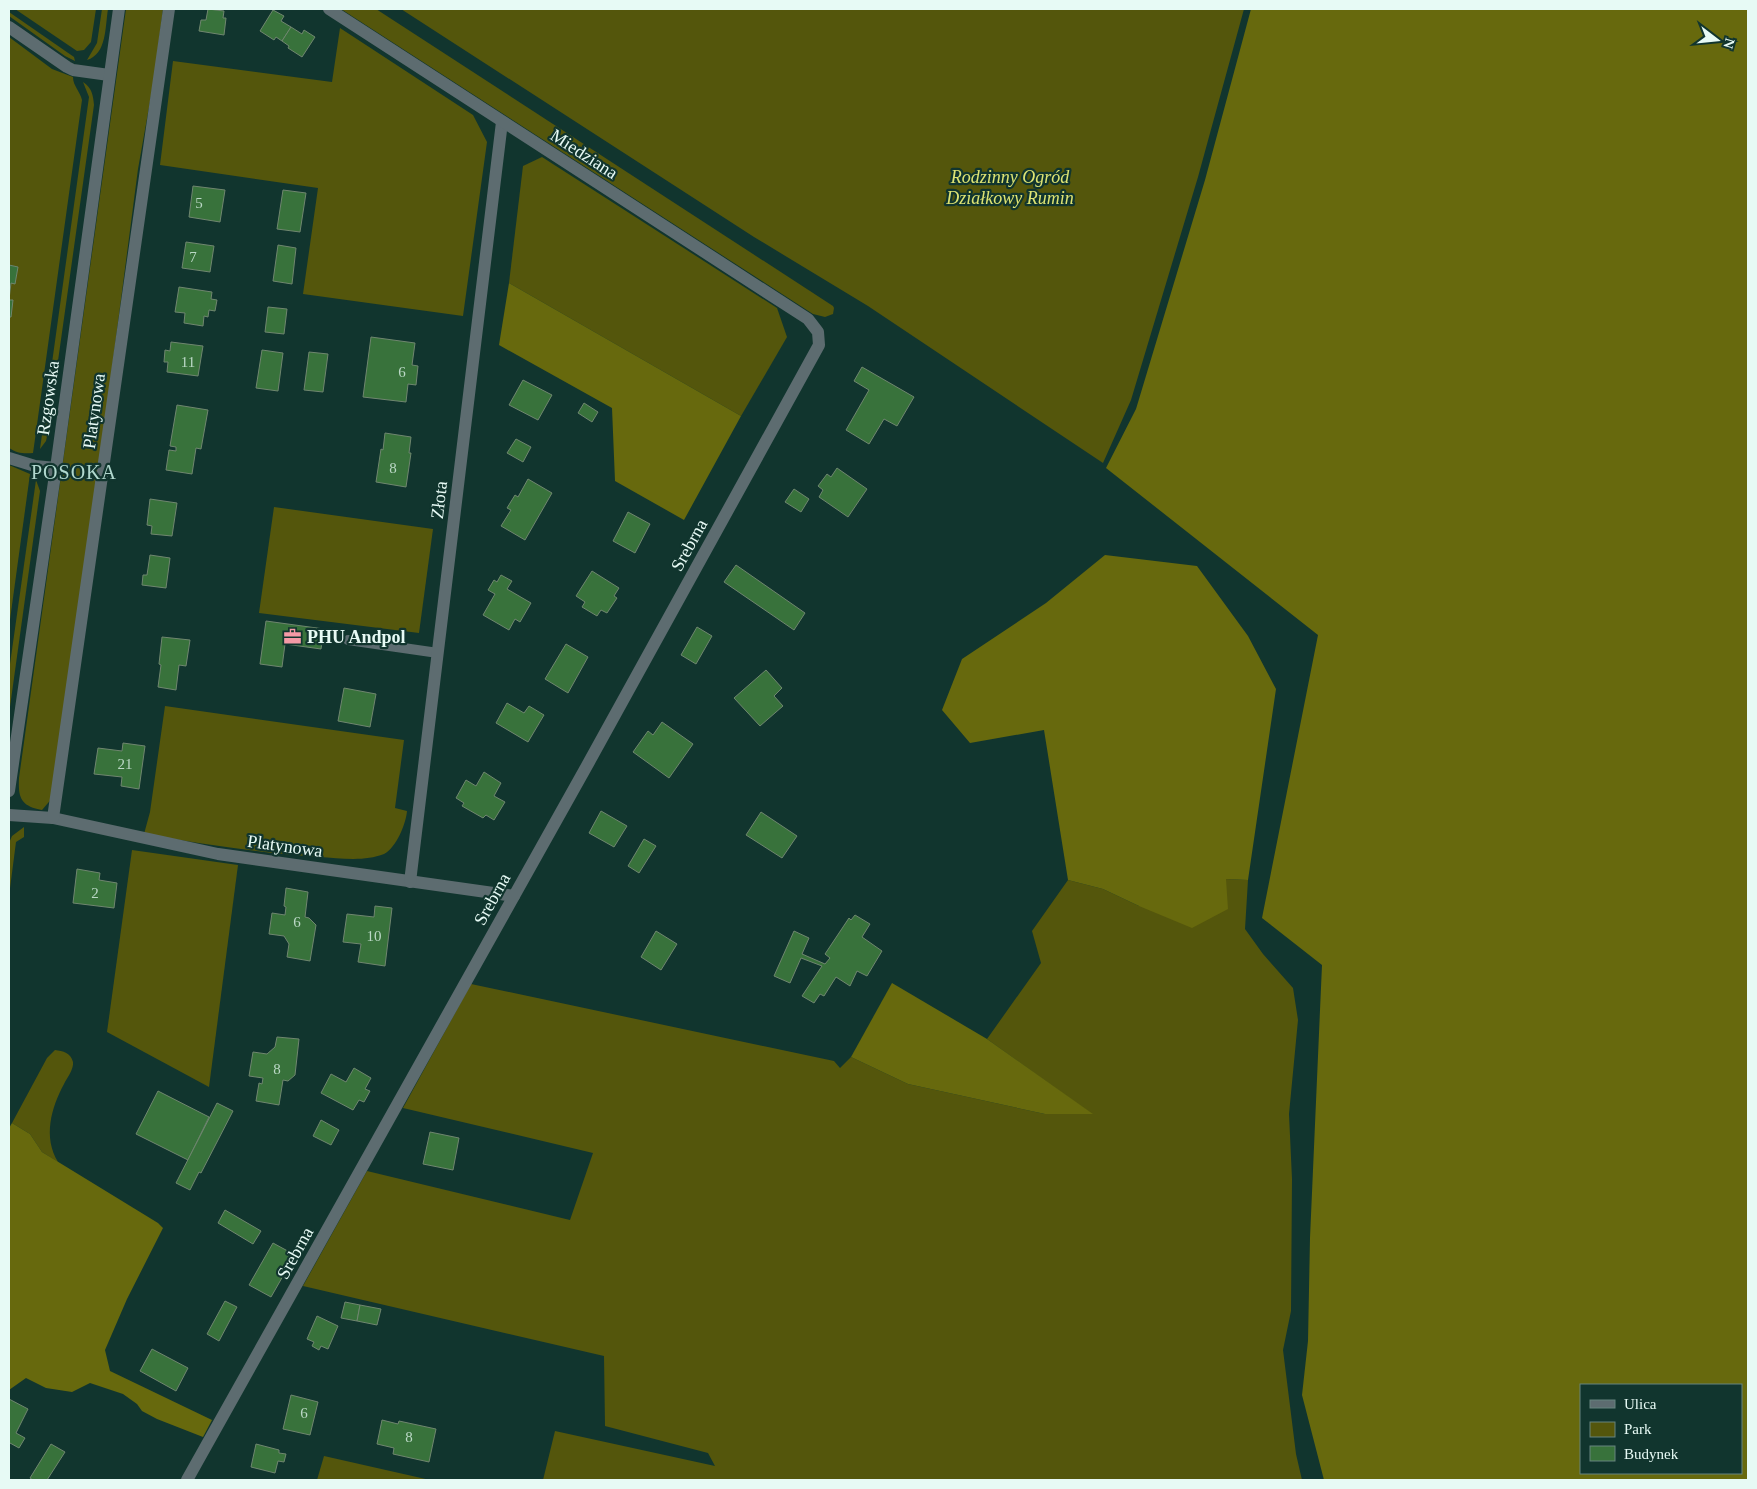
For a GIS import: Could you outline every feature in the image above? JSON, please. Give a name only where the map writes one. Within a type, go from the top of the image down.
[{"type":"street","name":"Rzgowska","points":[[9,791],[56,468],[119,9]]},
{"type":"street","name":"Platynowa","points":[[53,818],[169,9]]},
{"type":"street","name":"Miedziana","points":[[329,9],[808,320],[818,332]]},
{"type":"street","points":[[9,28],[67,67],[110,74]]},
{"type":"street","name":"Złota","points":[[410,882],[502,122]]},
{"type":"street","name":"Srebrna","points":[[187,1480],[514,896],[819,345],[818,332]]},
{"type":"street","points":[[9,458],[35,466],[56,468]]},
{"type":"street","name":"Platynowa","points":[[9,815],[53,818],[218,854],[514,896]]},
{"type":"lane","points":[[348,640],[438,652]]},
{"type":"green space","points":[[15,9],[96,9],[91,42],[84,50],[77,51]]},
{"type":"green space","points":[[102,9],[108,9],[102,46],[94,57],[87,60],[97,43]]},
{"type":"green space","points":[[126,9],[163,9],[154,79],[138,169],[54,796],[42,810],[29,806],[22,800],[19,791],[19,778]]},
{"type":"green space","points":[[341,9],[376,9],[833,306],[833,314],[825,317],[813,314]]},
{"type":"green space","name":"Rodzinny Ogród Działkowy Rumin","points":[[401,9],[1244,9],[1198,177],[1131,400],[1103,463],[868,306],[754,237]]},
{"type":"green space","points":[[9,12],[74,57],[75,61],[65,56],[9,16]]},
{"type":"green space","points":[[340,28],[473,115],[487,142],[463,316],[303,294],[318,188],[160,165],[173,61],[332,82]]},
{"type":"green space","points":[[9,37],[52,69],[73,77],[82,100],[33,453],[17,452],[9,448],[9,317],[12,300],[9,300],[11,283],[15,283],[18,267],[9,265]]},
{"type":"green space","points":[[83,82],[92,92],[94,105],[48,432],[46,441],[40,449],[89,97]]},
{"type":"green space","points":[[542,157],[777,308],[787,337],[741,416],[509,283],[523,166]]},
{"type":"green space","points":[[9,465],[30,474],[9,627]]},
{"type":"green space","points":[[36,480],[40,491],[9,714],[9,671]]},
{"type":"green space","points":[[274,507],[433,529],[419,633],[259,613]]},
{"type":"green space","points":[[165,706],[404,740],[395,808],[407,811],[405,822],[393,847],[384,854],[352,859],[253,851],[144,834],[150,812]]},
{"type":"green space","points":[[24,827],[24,837],[16,842],[9,896],[9,843],[12,836]]},
{"type":"green space","points":[[132,850],[238,865],[209,1087],[107,1032]]},
{"type":"green space","points":[[1226,879],[1248,880],[1245,929],[1263,954],[1293,988],[1298,1020],[1289,1114],[1292,1179],[1291,1311],[1283,1350],[1296,1454],[1302,1480],[543,1480],[555,1431],[715,1466],[708,1453],[605,1426],[604,1356],[303,1286],[367,1171],[570,1220],[593,1153],[403,1108],[471,984],[834,1061],[840,1068],[851,1057],[908,1084],[1045,1114],[1092,1114],[987,1039],[1041,963],[1032,931],[1068,880],[1103,889],[1139,906]]},
{"type":"green space","points":[[55,1050],[69,1055],[73,1062],[55,1103],[50,1123],[51,1143],[58,1162],[42,1152],[30,1134],[12,1123],[47,1058]]},
{"type":"green space","points":[[324,1456],[430,1480],[317,1480]]},
{"type":"shaded area","points":[[1251,9],[1748,9],[1748,1480],[1324,1480],[1302,1395],[1308,1341],[1310,1238],[1322,965],[1262,918],[1318,635],[1106,468],[1136,409],[1205,180]]},
{"type":"shaded area","points":[[509,283],[741,416],[684,520],[615,481],[612,408],[499,345]]},
{"type":"shaded area","points":[[1105,555],[1197,566],[1248,636],[1276,689],[1248,880],[1226,879],[1228,909],[1192,928],[1103,889],[1068,880],[1044,730],[970,743],[942,710],[962,659],[1046,603]]},
{"type":"shaded area","points":[[892,983],[987,1039],[1093,1114],[1045,1114],[908,1084],[851,1057]]},
{"type":"shaded area","points":[[12,1123],[30,1134],[42,1152],[158,1223],[163,1228],[127,1299],[105,1350],[110,1371],[212,1420],[203,1437],[142,1411],[137,1404],[123,1394],[90,1383],[72,1392],[46,1388],[26,1378],[9,1390],[9,1128]]},
{"type":"building","points":[[208,9],[224,11],[223,18],[226,18],[224,35],[199,31],[201,20],[206,20]]},
{"type":"building","points":[[273,10],[284,16],[281,21],[291,27],[282,41],[276,37],[274,40],[260,31]]},
{"type":"building","points":[[291,27],[302,34],[304,30],[315,37],[302,57],[288,48],[289,46],[282,41]]},
{"type":"building","points":[[193,186],[225,190],[220,222],[189,217]]},
{"type":"building","points":[[283,190],[306,193],[300,232],[277,229]]},
{"type":"building","points":[[186,242],[214,246],[210,272],[182,268]]},
{"type":"building","points":[[278,245],[296,248],[292,284],[273,281]]},
{"type":"building","points":[[9,265],[18,267],[15,284],[11,283],[10,291],[9,291]]},
{"type":"building","points":[[179,287],[212,292],[211,299],[217,300],[215,311],[209,310],[208,317],[204,316],[203,326],[184,323],[185,313],[175,312]]},
{"type":"building","points":[[9,300],[13,300],[11,317],[9,317]]},
{"type":"building","points":[[268,307],[287,309],[284,334],[265,332]]},
{"type":"building","points":[[371,337],[415,343],[412,365],[418,366],[416,385],[408,384],[406,402],[363,397]]},
{"type":"building","points":[[171,342],[203,346],[198,376],[167,372],[168,362],[164,362],[165,350],[170,351]]},
{"type":"building","points":[[262,350],[283,353],[278,391],[256,388]]},
{"type":"building","points":[[309,352],[328,354],[323,392],[304,390]]},
{"type":"building","points":[[862,367],[914,397],[897,426],[884,419],[869,444],[846,430],[869,390],[854,381]]},
{"type":"building","points":[[523,380],[552,395],[538,420],[509,405]]},
{"type":"building","points":[[584,403],[598,412],[592,422],[578,413]]},
{"type":"building","points":[[177,405],[208,410],[201,449],[196,448],[192,474],[166,470],[169,450],[176,451],[176,447],[170,446]]},
{"type":"building","points":[[385,433],[411,437],[409,453],[411,453],[406,487],[376,482]]},
{"type":"building","points":[[516,439],[531,447],[523,462],[507,453]]},
{"type":"building","points":[[837,468],[867,489],[848,517],[819,497],[823,490],[818,486],[827,474],[831,477]]},
{"type":"building","points":[[528,479],[552,493],[525,540],[501,526],[511,510],[507,508],[515,495],[518,497]]},
{"type":"building","points":[[794,489],[809,499],[801,512],[785,502]]},
{"type":"building","points":[[150,499],[177,503],[172,536],[151,534],[152,526],[147,525]]},
{"type":"building","points":[[628,512],[650,524],[635,553],[613,541]]},
{"type":"building","points":[[150,555],[170,558],[166,588],[142,585],[143,575],[147,575]]},
{"type":"building","points":[[736,565],[805,613],[794,630],[724,582]]},
{"type":"building","points":[[592,571],[619,588],[614,596],[617,598],[607,613],[601,610],[597,616],[582,607],[585,602],[576,596]]},
{"type":"building","points":[[501,575],[512,581],[507,589],[531,603],[520,622],[515,619],[509,630],[483,615],[495,594],[488,590],[494,580],[497,582]]},
{"type":"building","name":"PHU Andpol","points":[[266,621],[324,629],[321,649],[285,644],[282,667],[260,664]]},
{"type":"building","points":[[697,627],[712,636],[696,664],[681,655]]},
{"type":"building","points":[[162,637],[190,640],[186,666],[179,665],[176,690],[158,687]]},
{"type":"building","points":[[566,644],[588,657],[568,693],[545,679]]},
{"type":"building","points":[[766,670],[782,688],[774,696],[783,706],[760,726],[734,698]]},
{"type":"building","points":[[344,688],[376,694],[370,727],[338,721]]},
{"type":"building","points":[[507,703],[524,713],[529,706],[544,715],[528,742],[496,723]]},
{"type":"building","points":[[662,722],[693,744],[669,778],[633,752],[648,731],[653,735]]},
{"type":"building","points":[[123,743],[145,746],[139,789],[121,786],[122,777],[94,774],[98,748],[122,751]]},
{"type":"building","points":[[484,772],[501,783],[494,796],[505,802],[494,820],[486,815],[483,818],[462,806],[464,803],[456,798],[466,780],[476,786]]},
{"type":"building","points":[[601,811],[627,826],[614,847],[589,833]]},
{"type":"building","points":[[761,812],[797,836],[782,858],[746,835]]},
{"type":"building","points":[[644,839],[656,846],[639,873],[628,866]]},
{"type":"building","points":[[77,869],[100,873],[99,880],[117,883],[114,908],[73,903]]},
{"type":"building","points":[[286,888],[308,892],[305,917],[309,918],[316,925],[310,961],[287,957],[289,944],[284,936],[269,934],[272,913],[285,915]]},
{"type":"building","points":[[375,906],[392,908],[385,966],[358,962],[361,944],[343,942],[347,914],[374,917]]},
{"type":"building","points":[[855,915],[870,924],[862,937],[882,951],[867,976],[857,971],[850,986],[836,977],[824,996],[820,994],[814,1003],[802,996],[822,966],[801,958],[790,983],[774,976],[794,931],[809,938],[802,954],[825,964],[830,958],[825,954],[849,918],[851,920]]},
{"type":"building","points":[[656,931],[677,944],[661,970],[641,957]]},
{"type":"building","points":[[277,1037],[299,1039],[295,1075],[288,1081],[283,1080],[279,1105],[256,1101],[259,1083],[262,1084],[263,1078],[249,1076],[253,1052],[267,1054],[275,1047]]},
{"type":"building","points":[[354,1068],[371,1078],[365,1089],[370,1091],[364,1102],[359,1100],[353,1110],[321,1093],[331,1074],[346,1082]]},
{"type":"building","points":[[158,1091],[209,1117],[188,1160],[136,1134]]},
{"type":"building","points":[[217,1103],[233,1111],[201,1173],[199,1172],[190,1190],[176,1183]]},
{"type":"building","points":[[321,1120],[339,1130],[331,1145],[313,1136]]},
{"type":"building","points":[[430,1132],[459,1138],[453,1170],[423,1164]]},
{"type":"building","points":[[225,1210],[261,1231],[253,1244],[218,1223]]},
{"type":"building","points":[[273,1243],[295,1255],[271,1297],[249,1285]]},
{"type":"building","points":[[225,1301],[237,1307],[219,1341],[207,1334]]},
{"type":"building","points":[[345,1302],[360,1305],[357,1321],[341,1318]]},
{"type":"building","points":[[360,1305],[381,1309],[377,1325],[357,1321]]},
{"type":"building","points":[[317,1316],[338,1326],[328,1349],[321,1346],[319,1350],[312,1346],[314,1342],[307,1339]]},
{"type":"building","points":[[152,1349],[188,1368],[176,1391],[140,1371]]},
{"type":"building","points":[[291,1395],[318,1402],[310,1435],[283,1429]]},
{"type":"building","points":[[9,1399],[28,1409],[16,1433],[25,1438],[19,1448],[10,1443],[9,1446]]},
{"type":"building","points":[[382,1420],[398,1424],[399,1421],[436,1429],[429,1462],[393,1454],[394,1448],[377,1444]]},
{"type":"building","points":[[51,1444],[65,1452],[47,1480],[33,1480],[30,1478]]},
{"type":"building","points":[[256,1444],[279,1450],[279,1453],[286,1454],[284,1462],[278,1461],[275,1473],[251,1467]]},
{"type":"place","name":"PHU Andpol","points":[[293,637]]},
{"type":"district","name":"POSOKA","points":[[74,472]]}]
